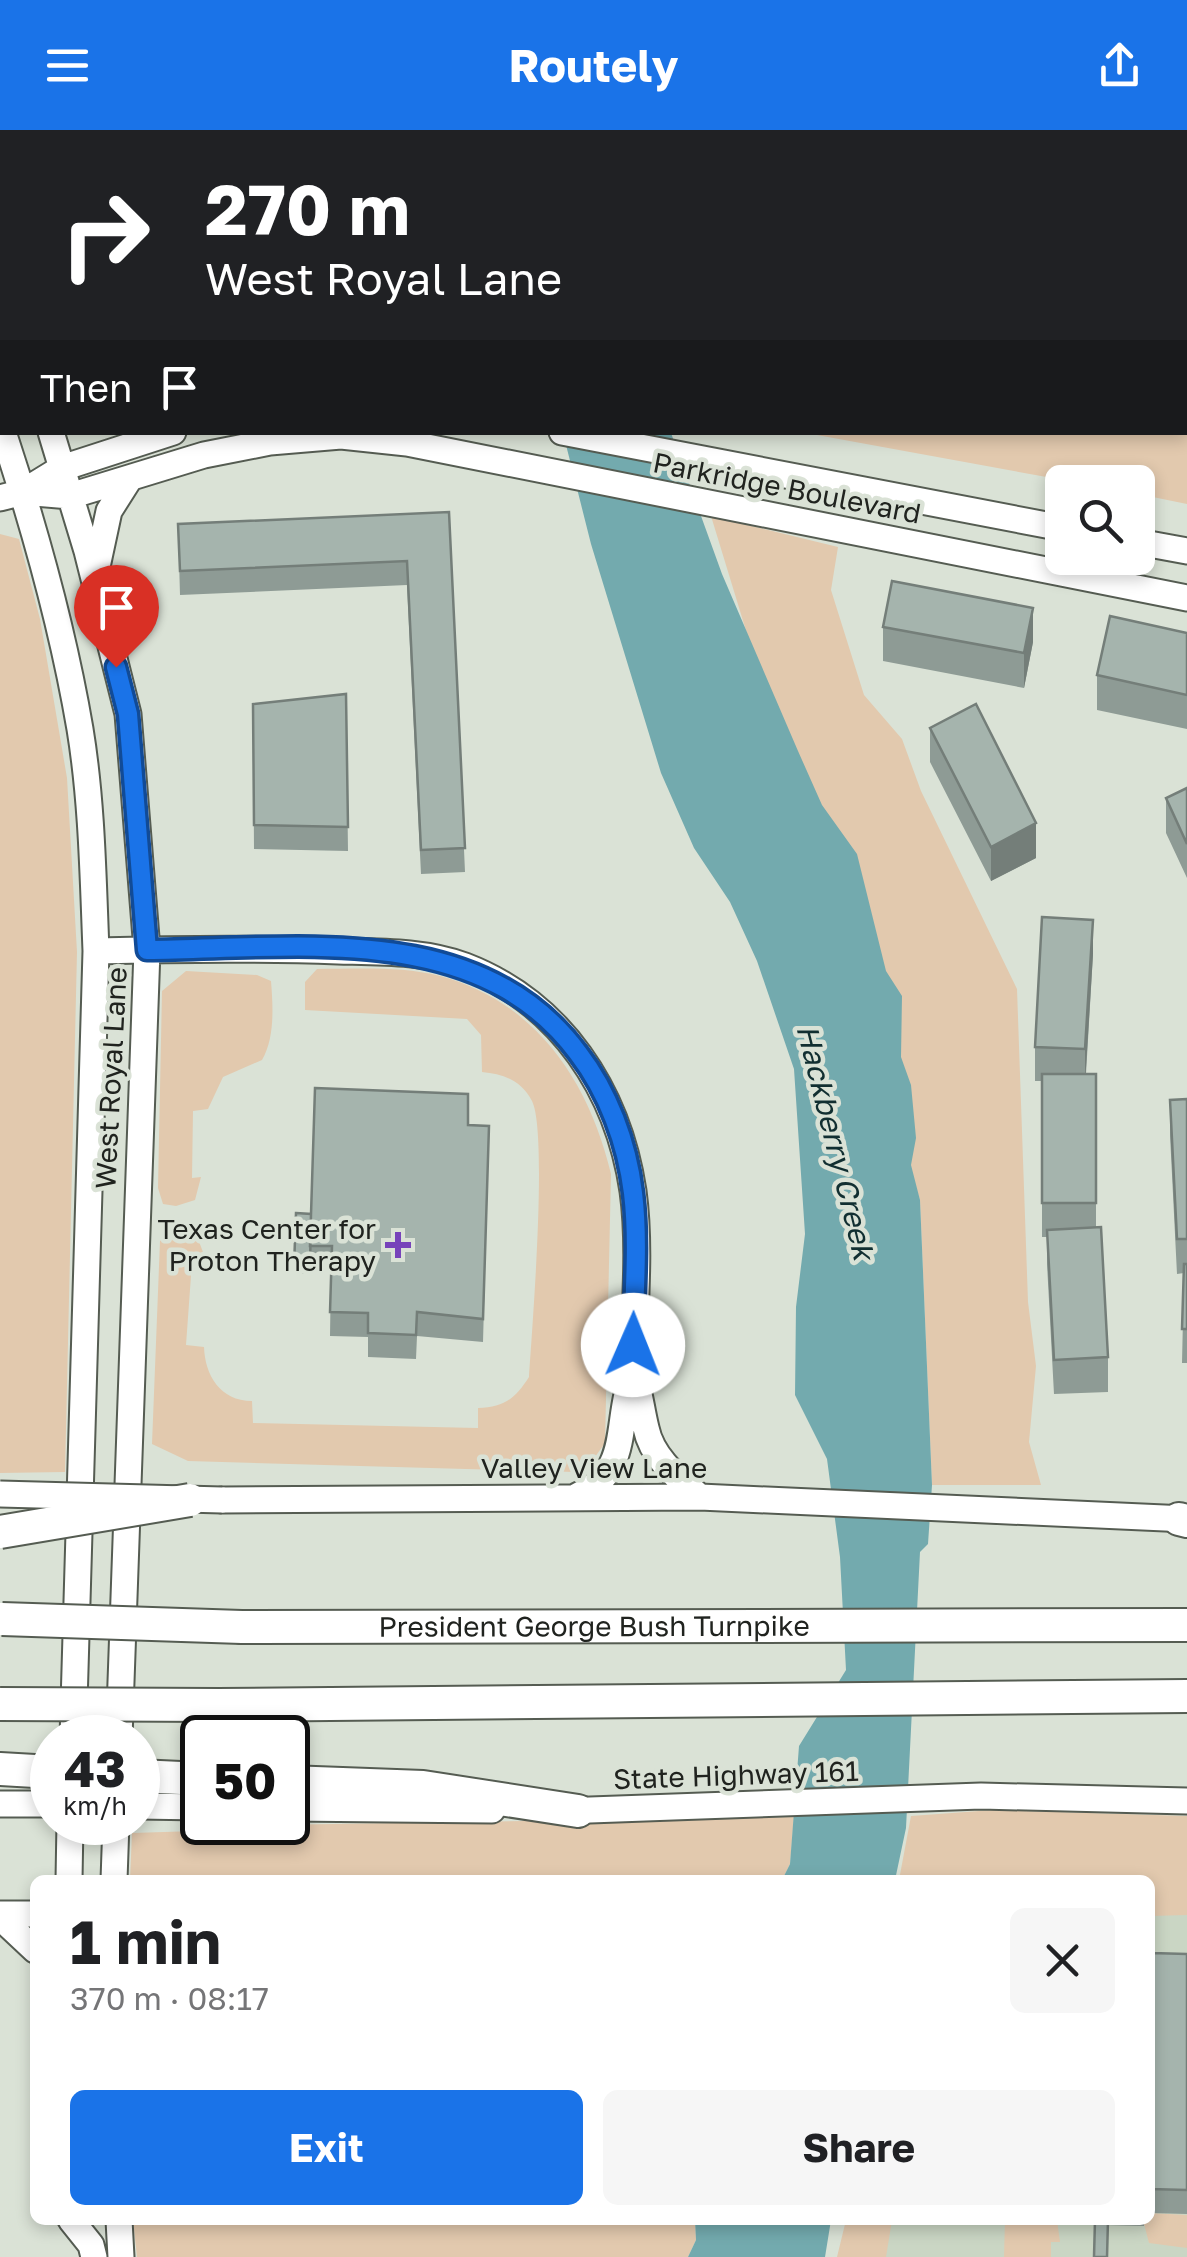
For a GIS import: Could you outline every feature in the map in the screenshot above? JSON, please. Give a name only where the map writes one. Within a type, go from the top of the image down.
[{"type":"highway","points":[[0,1532],[206,1500]]},
{"type":"highway","name":"President George Bush Turnpike","points":[[1,1619],[242,1627],[1187,1625]]},
{"type":"highway","points":[[0,1704],[218,1706],[1187,1696]]},
{"type":"highway","points":[[0,1769],[30,1771]]},
{"type":"highway","points":[[310,1783],[423,1787],[578,1811]]},
{"type":"main road","name":"West Royal Lane","points":[[4,435],[12,495],[81,732],[96,951],[74,1715]]},
{"type":"main road","name":"West Royal Lane","points":[[51,435],[128,714],[147,950],[120,1715]]},
{"type":"main road","points":[[12,495],[62,468],[166,435]]},
{"type":"main road","name":"Parkridge Boulevard","points":[[578,435],[1045,525]]},
{"type":"main road","name":"Parkridge Boulevard","points":[[12,495],[70,496],[128,481],[204,454],[270,442],[341,436],[407,443],[778,514],[1187,598]]},
{"type":"main road","points":[[96,587],[97,549],[109,511],[128,481]]},
{"type":"main road","points":[[1155,545],[1187,550]]},
{"type":"main road","points":[[96,951],[405,952],[464,966],[526,998],[560,1028],[599,1080],[622,1142],[633,1193],[633,1372],[624,1397],[612,1468],[601,1484],[577,1496]]},
{"type":"main road","points":[[633,1372],[642,1394],[646,1432],[658,1457],[700,1497]]},
{"type":"main road","name":"Valley View Lane","points":[[0,1494],[206,1500],[700,1497],[982,1507],[1184,1520]]},
{"type":"main road","name":"State Highway 161","points":[[310,1808],[578,1811],[981,1796],[1183,1802]]},
{"type":"main road","points":[[0,1804],[30,1804]]},
{"type":"main road","points":[[69,1875],[70,1845]]},
{"type":"main road","points":[[114,1875],[115,1845]]},
{"type":"main road","points":[[0,1916],[30,1914]]},
{"type":"main road","points":[[0,1916],[30,1945]]},
{"type":"main road","points":[[71,2225],[75,2257]]},
{"type":"main road","points":[[74,2225],[91,2245],[94,2257]]},
{"type":"main road","points":[[119,2225],[120,2257]]},
{"type":"shaded area","points":[[817,435],[1187,435],[1187,504],[1155,497],[1155,465],[1045,465],[1045,477]]},
{"type":"shaded area","points":[[711,516],[838,547],[831,590],[864,695],[902,739],[921,791],[1017,989],[1028,1302],[1036,1366],[1029,1442],[1041,1485],[932,1485],[920,1200]]},
{"type":"shaded area","points":[[0,534],[19,539],[40,619],[67,778],[77,952],[65,1472],[0,1473]]},
{"type":"shaded area","points":[[317,969],[410,971],[474,988],[505,1005],[531,1026],[573,1078],[589,1108],[611,1174],[605,1443],[590,1464],[574,1472],[188,1461],[152,1444],[160,1241],[169,1232],[198,1239],[206,1260],[192,1262],[186,1345],[204,1347],[207,1367],[223,1391],[252,1401],[253,1423],[478,1428],[478,1408],[508,1400],[529,1377],[539,1190],[537,1120],[532,1101],[511,1079],[482,1072],[481,1035],[467,1019],[305,1010],[305,982]]},
{"type":"shaded area","points":[[186,971],[257,975],[271,981],[272,1022],[262,1060],[223,1077],[208,1109],[193,1111],[192,1178],[201,1177],[195,1200],[176,1206],[163,1204],[158,1188],[162,991]]},
{"type":"shaded area","points":[[993,1810],[1187,1816],[1187,1915],[1155,1916],[1155,1875],[900,1875],[911,1816]]},
{"type":"shaded area","points":[[794,1817],[790,1864],[784,1875],[130,1875],[131,1845],[160,1845],[160,1832],[180,1832],[180,1845],[310,1845],[310,1824]]},
{"type":"shaded area","points":[[1155,1894],[1187,1897],[1187,2257],[869,2257],[874,2225],[1155,2225]]},
{"type":"shaded area","points":[[1155,2213],[1187,2215],[1187,2248],[1149,2243],[1144,2225],[1155,2225]]},
{"type":"shaded area","points":[[134,2225],[695,2225],[696,2240],[688,2257],[137,2257]]},
{"type":"shaded area","points":[[845,2225],[891,2225],[886,2257],[837,2257]]},
{"type":"shaded area","points":[[1005,2225],[1058,2225],[1060,2242],[1051,2242],[1051,2257],[1004,2257]]},
{"type":"water","name":"Hackberry Creek","points":[[564,435],[672,435],[722,574],[798,751],[822,805],[857,854],[886,971],[902,996],[901,1057],[911,1085],[916,1138],[911,1165],[920,1200],[932,1485],[928,1544],[920,1552],[906,1828],[896,1875],[784,1875],[790,1864],[799,1746],[846,1670],[840,1557],[827,1459],[795,1395],[796,1307],[805,1234],[794,1069],[757,961],[730,902],[694,848],[661,773],[591,544]]},
{"type":"water","points":[[695,2225],[830,2225],[825,2257],[688,2257],[696,2240]]},
{"type":"building","points":[[449,512],[465,848],[421,850],[407,561],[180,571],[178,524]]},
{"type":"building","points":[[892,581],[1033,608],[1024,653],[883,627]]},
{"type":"building","points":[[1110,616],[1187,633],[1187,695],[1097,675]]},
{"type":"building","points":[[346,694],[348,827],[254,825],[253,704]]},
{"type":"building","points":[[976,704],[1036,823],[991,847],[930,728]]},
{"type":"building","points":[[1187,788],[1187,844],[1166,798]]},
{"type":"building","points":[[1042,917],[1093,920],[1085,1049],[1035,1047]]},
{"type":"building","points":[[1042,1074],[1096,1074],[1096,1203],[1042,1203]]},
{"type":"building","name":"Texas Center for Proton Therapy","points":[[315,1088],[468,1094],[468,1125],[489,1126],[483,1319],[417,1312],[416,1335],[368,1333],[368,1313],[330,1312],[332,1246],[310,1246]]},
{"type":"building","points":[[1187,1099],[1187,1239],[1177,1239],[1170,1100]]},
{"type":"building","points":[[296,1213],[311,1214],[310,1267],[294,1267]]},
{"type":"building","points":[[1101,1227],[1108,1357],[1054,1360],[1047,1230]]},
{"type":"building","points":[[1187,1264],[1187,1329],[1182,1329]]},
{"type":"building","points":[[1155,1953],[1187,1954],[1187,2190],[1155,2189]]},
{"type":"building","points":[[1095,2225],[1108,2225],[1107,2257],[1094,2257]]},
{"type":"place","name":"Texas Center for Proton Therapy","points":[[398,1245]]},
{"type":"route","points":[[116,667],[128,714],[147,950],[294,948],[405,952],[464,966],[526,998],[560,1028],[599,1080],[622,1142],[633,1193],[633,1345]]}]
